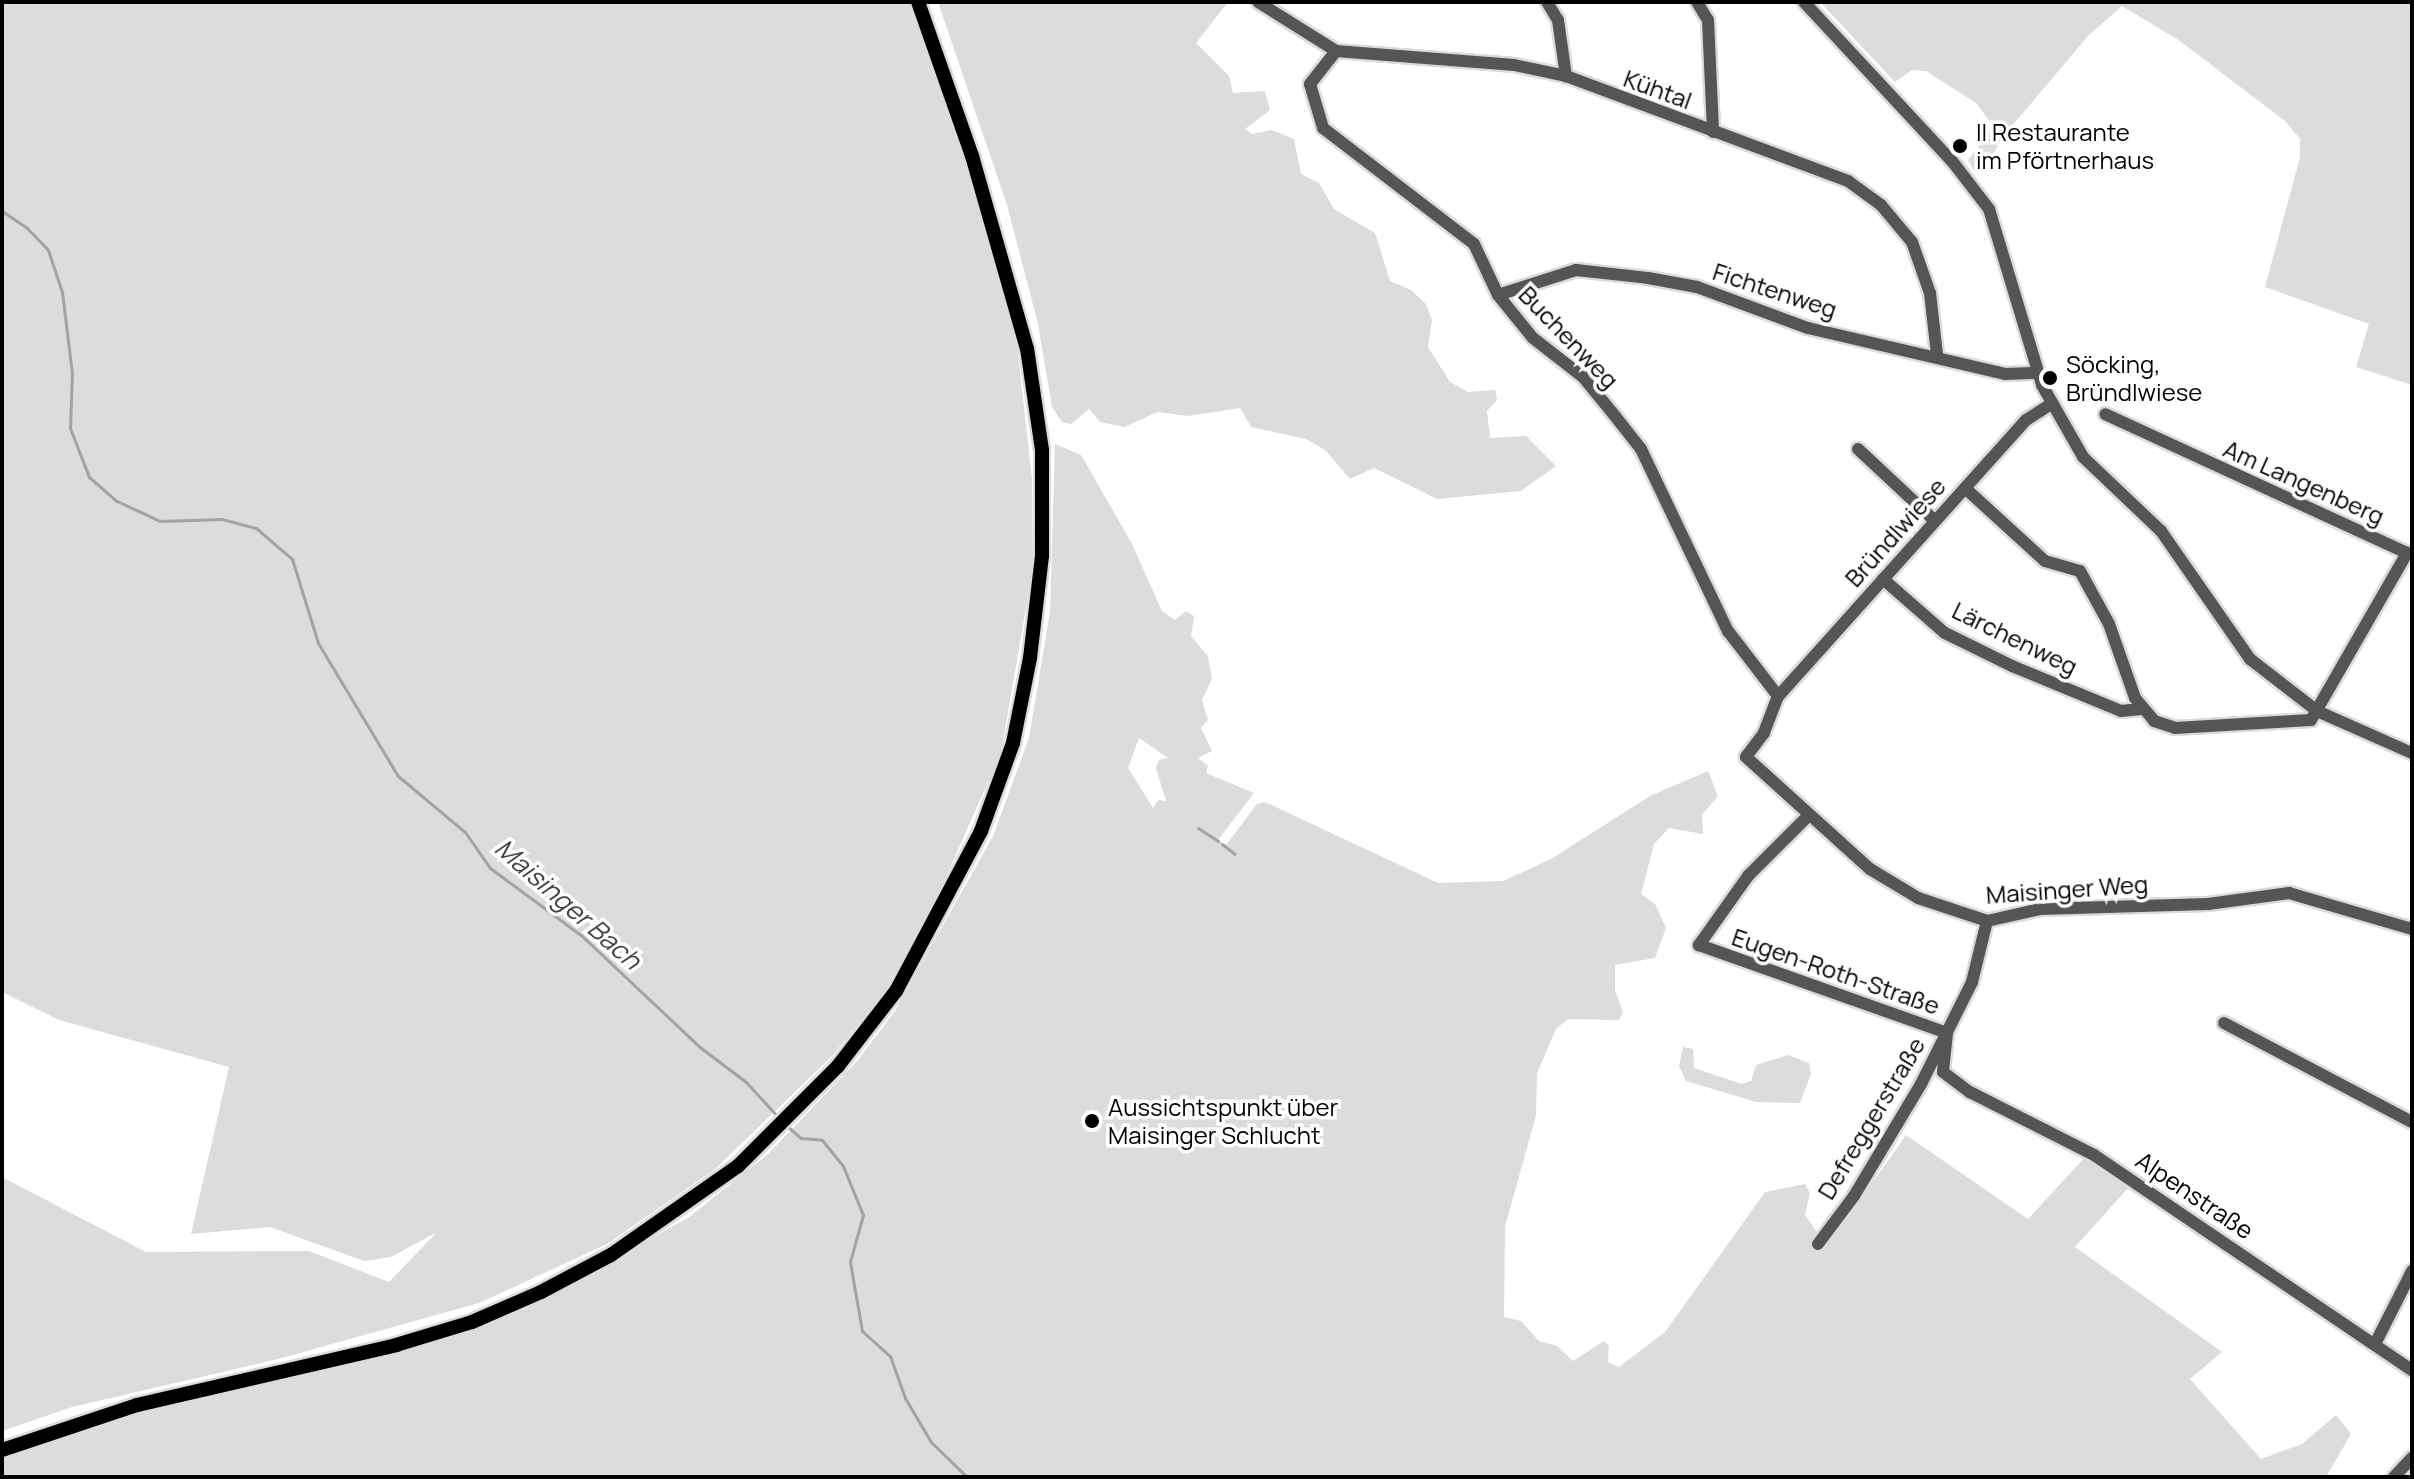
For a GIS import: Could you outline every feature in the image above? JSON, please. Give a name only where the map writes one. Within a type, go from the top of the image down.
[{"type":"main road","points":[[2,1450],[137,1405],[396,1345],[472,1322],[611,1255],[693,1201],[762,1145],[888,1004],[944,909],[981,831],[1013,743],[1030,658],[1042,556],[1042,450],[1027,349],[972,156],[918,2]]},
{"type":"street","name":"Kühtal","points":[[1258,2],[1336,51],[1514,65],[1566,76],[1848,181],[1899,222],[1925,273],[1937,354]]},
{"type":"street","points":[[1547,2],[1558,20],[1566,76]]},
{"type":"street","points":[[1697,2],[1708,20],[1713,132]]},
{"type":"street","points":[[1804,2],[1952,161],[1989,209],[2038,373],[2051,404],[2083,457],[2161,531],[2250,659],[2317,711],[2412,753]]},
{"type":"street","name":"Buchenweg","points":[[1336,51],[1310,84],[1323,128],[1474,244],[1498,295],[1533,338],[1583,377],[1641,449],[1728,631],[1778,696]]},
{"type":"street","name":"Fichtenweg","points":[[1498,295],[1576,270],[1648,278],[1697,287],[1808,328],[1937,354],[2005,374],[2038,373]]},
{"type":"street","name":"Bründlwiese","points":[[1778,696],[2026,420],[2051,404]]},
{"type":"street","name":"Am Langenberg","points":[[2105,414],[2410,554],[2317,711]]},
{"type":"street","points":[[1858,449],[1935,521]]},
{"type":"street","points":[[1965,488],[2045,561],[2080,571],[2109,624],[2141,709],[2154,721],[2175,728],[2305,723],[2317,711]]},
{"type":"street","name":"Lärchenweg","points":[[1883,579],[1945,633],[2012,666],[2121,711],[2141,709]]},
{"type":"street","name":"Maisinger Weg","points":[[1778,696],[1764,733],[1746,757],[1870,869],[1918,898],[1987,921],[2040,909],[2208,904],[2289,893],[2412,929]]},
{"type":"street","name":"Eugen-Roth-Straße","points":[[1809,815],[1748,876],[1699,945],[1947,1033],[1943,1072]]},
{"type":"street","name":"Defreggerstraße","points":[[1818,1244],[1854,1196],[1947,1033],[1972,982],[1987,921]]},
{"type":"street","points":[[2224,1023],[2412,1122]]},
{"type":"street","name":"Alpenstraße","points":[[1943,1072],[1970,1092],[2094,1155],[2376,1342],[2412,1370]]},
{"type":"street","points":[[2376,1342],[2412,1271]]},
{"type":"street","points":[[2394,1477],[2412,1458]]},
{"type":"shaded area","points":[[2,2],[912,2],[966,154],[1016,336],[1032,479],[1033,567],[1001,753],[928,917],[881,997],[831,1057],[714,1170],[607,1244],[479,1303],[278,1359],[72,1407],[2,1431],[2,1177],[146,1252],[309,1251],[389,1282],[437,1232],[391,1257],[364,1261],[270,1227],[191,1234],[229,1067],[59,1020],[2,992]]},
{"type":"shaded area","points":[[938,2],[1228,2],[1196,43],[1229,76],[1233,93],[1265,91],[1270,110],[1245,129],[1252,134],[1272,130],[1294,139],[1301,174],[1319,183],[1334,209],[1375,233],[1390,281],[1411,290],[1426,304],[1432,320],[1428,347],[1450,382],[1468,392],[1495,390],[1497,400],[1487,411],[1490,438],[1526,436],[1556,466],[1521,491],[1437,499],[1374,468],[1350,479],[1325,450],[1306,439],[1251,427],[1240,408],[1188,416],[1158,412],[1124,427],[1100,422],[1089,409],[1071,424],[1062,422],[1052,407],[1038,324],[1007,205]]},
{"type":"shaded area","points":[[1820,2],[2412,2],[2412,385],[2356,367],[2369,324],[2265,287],[2300,157],[2300,139],[2285,121],[2180,41],[2122,6],[2088,36],[2001,139],[1991,159],[1974,171],[1968,160],[1994,127],[1976,103],[1926,71],[1912,70],[1895,82]]},
{"type":"shaded area","points":[[1055,444],[1081,455],[1132,544],[1162,611],[1175,620],[1186,611],[1194,616],[1191,636],[1208,656],[1212,679],[1202,700],[1208,720],[1201,728],[1212,751],[1198,758],[1208,766],[1206,773],[1254,793],[1218,840],[1226,845],[1257,804],[1265,802],[1438,883],[1503,881],[1551,859],[1650,796],[1708,771],[1718,796],[1702,815],[1703,834],[1669,828],[1654,844],[1641,894],[1655,904],[1666,928],[1655,958],[1615,965],[1615,990],[1623,1012],[1619,1020],[1568,1019],[1556,1029],[1537,1073],[1536,1116],[1505,1226],[1504,1317],[1521,1321],[1539,1341],[1557,1346],[1573,1361],[1604,1341],[1609,1346],[1608,1362],[1619,1367],[1665,1332],[1765,1192],[1805,1184],[1810,1193],[1805,1215],[1819,1235],[1846,1206],[1856,1206],[1906,1135],[2028,1219],[2085,1157],[2129,1187],[2075,1247],[2222,1352],[2190,1379],[2261,1459],[2302,1444],[2336,1415],[2351,1434],[2326,1477],[2,1477],[2,1454],[155,1406],[464,1333],[531,1307],[689,1217],[768,1154],[858,1060],[895,1011],[993,836],[1029,738],[1050,612]],"holes":[[[1139,738],[1168,758],[1159,760],[1156,768],[1166,801],[1158,800],[1153,808],[1128,768]]]},
{"type":"shaded area","points":[[1683,1047],[1693,1049],[1694,1068],[1742,1084],[1751,1081],[1756,1065],[1788,1055],[1809,1063],[1811,1074],[1800,1103],[1756,1102],[1686,1081],[1679,1066]]},
{"type":"waterway","name":"Maisinger Bach","points":[[2,211],[26,227],[48,250],[62,292],[72,373],[70,428],[89,477],[117,501],[160,521],[222,519],[256,528],[292,559],[318,643],[398,776],[465,832],[490,868],[582,936],[701,1048],[746,1082],[779,1118]]},
{"type":"waterway","points":[[1198,828],[1218,841]]},
{"type":"waterway","points":[[1222,844],[1235,854]]},
{"type":"waterway","name":"Maisinger Bach","points":[[787,1126],[801,1138],[822,1140],[843,1166],[863,1215],[850,1262],[862,1331],[890,1356],[905,1398],[931,1442],[967,1477]]},
{"type":"place","name":"Il Restaurante im Pförtnerhaus","points":[[1960,146]]},
{"type":"place","name":"Söcking, Bründlwiese","points":[[2050,378]]},
{"type":"place","name":"Aussichtspunkt über Maisinger Schlucht","points":[[1092,1121]]}]
